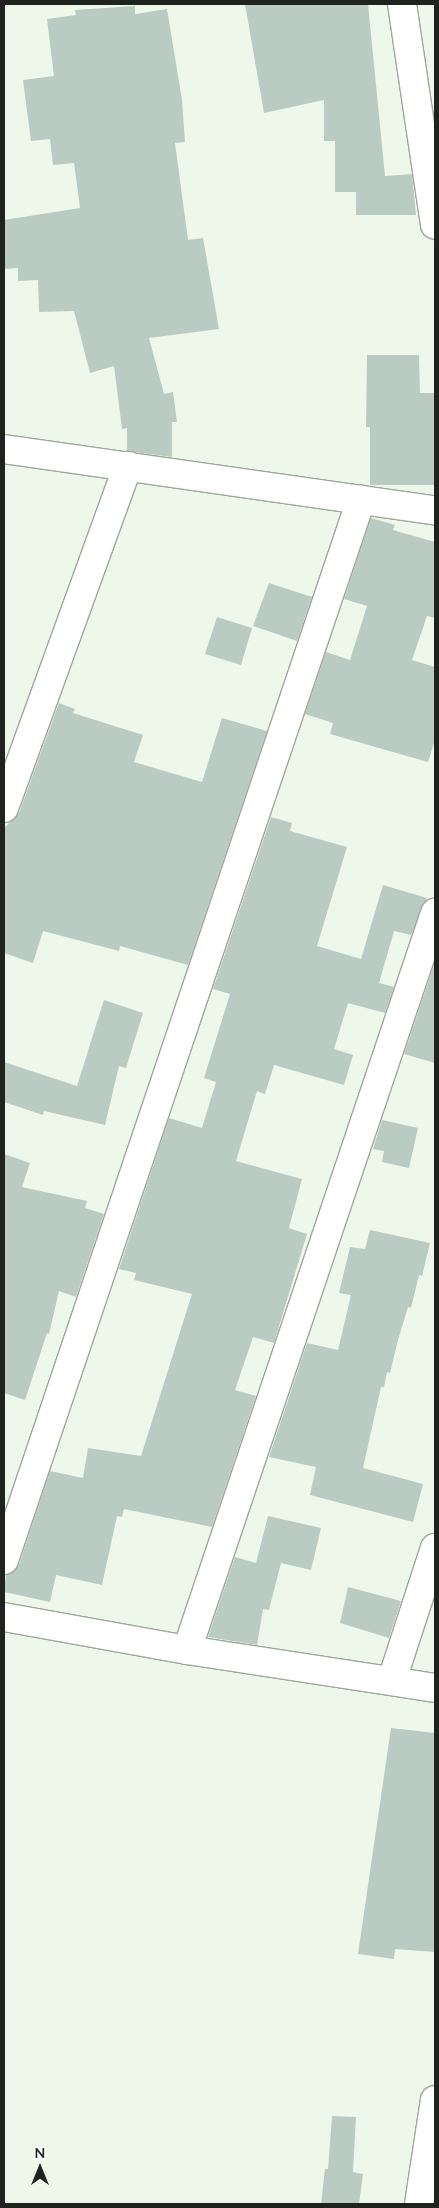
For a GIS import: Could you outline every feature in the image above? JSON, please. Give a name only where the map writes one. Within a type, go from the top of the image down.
[{"type":"street","points":[[402,4],[435,225]]},
{"type":"street","points":[[4,449],[435,510]]},
{"type":"street","points":[[4,808],[128,466]]},
{"type":"street","points":[[4,1560],[361,500]]},
{"type":"street","points":[[187,1650],[435,913]]},
{"type":"street","points":[[392,1680],[435,1548]]},
{"type":"street","points":[[4,1617],[187,1650],[435,1688]]},
{"type":"street","points":[[419,2204],[435,2100]]},
{"type":"building","points":[[245,4],[368,4],[385,176],[412,174],[416,215],[356,215],[356,192],[335,192],[335,141],[324,141],[324,100],[264,113]]},
{"type":"building","points":[[135,6],[135,14],[167,9],[182,100],[185,142],[175,143],[188,240],[203,238],[219,329],[149,338],[164,394],[173,392],[177,422],[172,422],[172,457],[127,451],[127,428],[122,429],[114,366],[90,373],[74,311],[39,312],[38,280],[18,281],[18,268],[4,269],[4,220],[80,208],[74,163],[53,165],[50,139],[31,141],[23,80],[54,76],[47,19],[76,15],[75,10]]},
{"type":"building","points":[[367,355],[419,355],[420,393],[435,393],[435,485],[370,485],[370,427],[366,427]]},
{"type":"building","points":[[371,518],[395,525],[393,530],[435,542],[435,618],[427,616],[412,660],[435,667],[435,740],[428,762],[330,734],[333,723],[305,714],[326,652],[350,660],[367,606],[344,599]]},
{"type":"building","points":[[269,583],[312,597],[297,641],[253,626]]},
{"type":"building","points":[[217,617],[252,628],[241,665],[205,654]]},
{"type":"building","points":[[59,703],[75,709],[73,713],[143,735],[134,762],[202,782],[222,718],[267,731],[188,965],[120,946],[119,951],[43,931],[33,963],[4,953],[4,828],[19,813]]},
{"type":"building","points":[[271,817],[292,823],[290,831],[347,847],[317,946],[361,959],[383,885],[427,898],[411,935],[394,931],[379,983],[394,987],[385,1013],[348,1003],[334,1049],[353,1055],[344,1085],[274,1065],[265,1094],[257,1091],[236,1161],[302,1179],[289,1228],[307,1234],[274,1343],[253,1337],[235,1390],[256,1396],[212,1527],[124,1509],[122,1517],[117,1516],[102,1585],[56,1575],[50,1602],[4,1592],[6,1575],[19,1565],[50,1471],[83,1478],[88,1448],[141,1456],[192,1294],[134,1280],[136,1273],[119,1269],[169,1118],[202,1128],[216,1082],[204,1078],[230,994],[213,989]]},
{"type":"building","points":[[435,965],[435,1063],[404,1054]]},
{"type":"building","points":[[104,1000],[143,1013],[126,1068],[119,1066],[105,1125],[44,1111],[43,1115],[4,1102],[4,1062],[77,1086]]},
{"type":"building","points":[[382,1120],[418,1128],[409,1168],[382,1162],[384,1151],[373,1149]]},
{"type":"building","points":[[4,1154],[30,1163],[22,1187],[87,1201],[85,1208],[104,1214],[76,1297],[59,1291],[49,1334],[47,1333],[25,1400],[4,1393]]},
{"type":"building","points":[[370,1230],[430,1243],[422,1276],[419,1275],[411,1308],[408,1307],[390,1373],[387,1372],[384,1387],[381,1387],[363,1468],[423,1484],[413,1522],[310,1495],[316,1467],[269,1457],[307,1343],[338,1350],[351,1295],[339,1293],[350,1247],[365,1249]]},
{"type":"building","points":[[268,1516],[321,1528],[311,1570],[281,1563],[269,1610],[263,1609],[257,1645],[208,1637],[235,1557],[256,1563]]},
{"type":"building","points":[[348,1587],[401,1601],[389,1638],[340,1623]]},
{"type":"building","points":[[391,1728],[435,1733],[435,1952],[395,1949],[394,1959],[358,1954]]},
{"type":"building","points":[[332,2116],[356,2117],[353,2172],[363,2174],[359,2204],[321,2204],[325,2169],[328,2169]]}]
